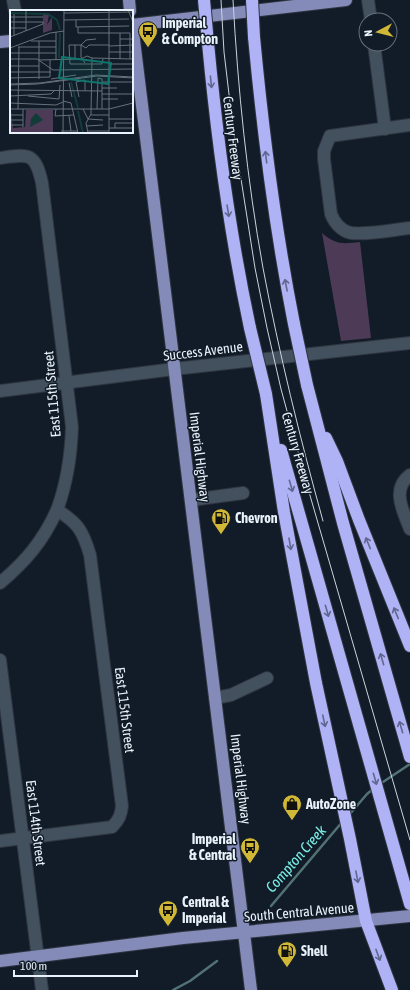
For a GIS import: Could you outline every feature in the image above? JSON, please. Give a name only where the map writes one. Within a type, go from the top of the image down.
[{"type":"highway","name":"Century Freeway","points":[[204,0],[223,178],[239,274],[250,328],[266,394],[410,904]]},
{"type":"highway","name":"Century Freeway","points":[[252,0],[254,37],[272,198],[278,243],[294,324],[307,386],[343,523],[410,757]]},
{"type":"highway","points":[[266,394],[284,512],[316,683],[350,839],[366,921],[392,990]]},
{"type":"highway","points":[[313,410],[337,461],[362,528],[410,646]]},
{"type":"main road","points":[[129,0],[130,10]]},
{"type":"main road","points":[[133,25],[346,0]]},
{"type":"main road","name":"Imperial Highway","points":[[133,33],[251,990]]},
{"type":"main road","points":[[0,42],[10,41]]},
{"type":"main road","name":"South Central Avenue","points":[[0,961],[158,941],[410,916]]},
{"type":"street","points":[[13,0],[15,10]]},
{"type":"street","points":[[368,0],[370,12]]},
{"type":"street","points":[[375,52],[384,128]]},
{"type":"street","points":[[410,125],[330,136],[324,151],[331,214],[334,221],[342,229],[350,232],[366,233],[410,228]]},
{"type":"street","name":"East 115th Street","points":[[0,158],[17,156],[32,158],[37,163],[42,183],[72,427],[71,450],[63,493],[57,510],[70,518],[79,528],[85,539],[90,555],[122,806],[121,815],[112,827],[23,838]]},
{"type":"street","name":"Success Avenue","points":[[0,391],[410,342]]},
{"type":"street","points":[[406,479],[400,497],[402,508],[410,529]]},
{"type":"street","points":[[191,500],[243,493]]},
{"type":"street","points":[[0,583],[25,560],[38,545],[49,528],[57,510]]},
{"type":"street","name":"East 114th Street","points":[[0,660],[4,726],[23,838],[42,990]]},
{"type":"street","points":[[215,698],[231,695],[266,678]]},
{"type":"street","points":[[0,841],[23,838]]},
{"type":"shaded area","points":[[322,233],[331,240],[340,243],[360,242],[371,338],[341,341]]},
{"type":"waterway","name":"Compton Creek","points":[[380,784],[410,764]]},
{"type":"waterway","name":"Compton Creek","points":[[349,815],[373,789]]},
{"type":"waterway","name":"Compton Creek","points":[[271,906],[343,821]]},
{"type":"waterway","points":[[173,990],[190,981],[217,961]]},
{"type":"tram line","points":[[221,0],[224,52],[233,128],[255,268],[267,328],[281,389],[309,492],[410,840]]},
{"type":"tram line","points":[[233,0],[244,134],[257,235],[290,395],[323,521]]},
{"type":"place","name":"Imperial & Compton","points":[[148,48]]},
{"type":"place","name":"Chevron","points":[[221,535]]},
{"type":"place","name":"AutoZone","points":[[292,821]]},
{"type":"place","name":"Imperial & Central","points":[[250,864]]},
{"type":"place","name":"Central & Imperial","points":[[168,927]]},
{"type":"place","name":"Shell","points":[[287,968]]}]
